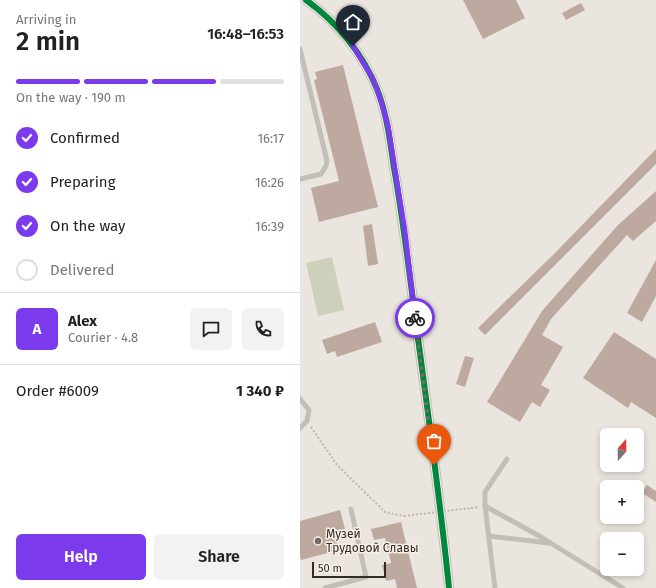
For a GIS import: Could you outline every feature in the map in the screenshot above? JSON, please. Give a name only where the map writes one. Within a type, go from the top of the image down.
[{"type":"street","points":[[306,0],[325,15],[343,34],[366,67],[378,91],[388,126],[405,232],[449,588]]},
{"type":"lane","points":[[300,49],[327,161],[321,174],[300,179]]},
{"type":"lane","points":[[300,399],[309,410],[306,421],[300,428]]},
{"type":"lane","points":[[495,588],[485,506],[485,492],[507,459]]},
{"type":"lane","points":[[485,506],[551,543],[623,588]]},
{"type":"lane","points":[[325,588],[366,577],[350,509]]},
{"type":"lane","points":[[489,536],[551,543]]},
{"type":"path","points":[[306,421],[337,465],[385,512],[404,516],[471,508]]},
{"type":"green space","points":[[332,257],[344,310],[318,316],[306,263]]},
{"type":"building","points":[[463,0],[516,0],[525,18],[483,39]]},
{"type":"building","points":[[581,3],[585,10],[566,20],[562,13]]},
{"type":"building","points":[[343,65],[378,207],[319,222],[311,188],[339,181],[314,80],[317,79],[315,72]]},
{"type":"building","points":[[656,149],[656,164],[485,335],[478,328],[553,255]]},
{"type":"building","points":[[656,191],[656,221],[633,241],[627,235],[551,319],[542,335],[563,347],[541,385],[550,390],[540,407],[532,402],[520,422],[487,402],[542,311],[618,225]]},
{"type":"building","points":[[372,224],[378,264],[368,266],[363,226]]},
{"type":"building","points":[[656,260],[656,296],[642,322],[627,313]]},
{"type":"building","points":[[375,322],[382,342],[337,357],[335,351],[327,354],[322,340]]},
{"type":"building","points":[[614,332],[656,359],[656,418],[631,402],[628,408],[583,378]]},
{"type":"building","points":[[465,356],[474,358],[465,387],[456,384]]},
{"type":"building","points":[[647,485],[656,491],[656,502],[644,494],[644,490]]},
{"type":"building","name":"Музей Трудовой Славы","points":[[340,510],[345,529],[334,532],[339,550],[301,560],[300,521]]},
{"type":"building","points":[[401,522],[417,588],[397,588],[395,579],[386,581],[382,565],[391,563],[385,538],[374,540],[371,529]]},
{"type":"cycle path","points":[[306,0],[328,18],[357,51],[377,89],[386,118],[405,241],[436,474],[449,588]]},
{"type":"way so far","points":[[415,318],[434,465]]},
{"type":"place","name":"Музей Трудовой Славы","points":[[318,541]]},
{"type":"route","points":[[353,46],[373,79],[388,126],[405,232],[415,318]]}]
